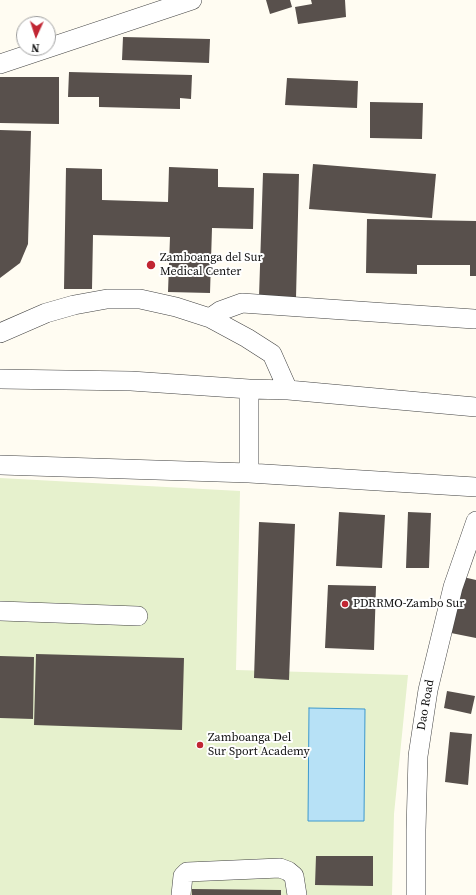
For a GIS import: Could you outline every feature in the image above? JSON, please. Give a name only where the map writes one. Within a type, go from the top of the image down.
[{"type":"street","points":[[0,64],[192,0]]},
{"type":"street","points":[[0,333],[46,313],[74,305],[107,299],[140,299],[176,307],[210,318],[247,338],[272,354],[288,390]]},
{"type":"street","points":[[210,318],[220,311],[242,303],[474,319]]},
{"type":"street","points":[[0,379],[131,381],[249,389],[288,390],[476,407]]},
{"type":"street","points":[[249,389],[249,473]]},
{"type":"street","points":[[0,465],[249,473],[476,487]]},
{"type":"street","name":"Dao Road","points":[[416,895],[418,756],[428,690],[454,587],[476,521]]},
{"type":"street","points":[[0,610],[138,616]]},
{"type":"street","points":[[181,895],[183,876],[187,872],[280,868],[288,870],[294,876],[297,895]]},
{"type":"green space","name":"Zamboanga Del Sur Sport Academy","points":[[0,478],[240,491],[236,670],[408,675],[394,814],[392,895],[0,895]]},
{"type":"water","points":[[309,708],[365,709],[364,821],[308,821]]},
{"type":"building","points":[[266,0],[290,0],[292,7],[270,14]]},
{"type":"building","points":[[311,0],[345,0],[346,17],[298,24],[295,7],[312,4]]},
{"type":"building","points":[[123,37],[210,39],[209,63],[122,60]]},
{"type":"building","points":[[69,72],[192,75],[191,99],[180,98],[180,109],[99,107],[99,97],[68,97]]},
{"type":"building","points":[[0,77],[59,77],[59,124],[0,123]]},
{"type":"building","points":[[287,78],[358,81],[357,108],[285,105]]},
{"type":"building","points":[[370,102],[423,103],[422,139],[370,138]]},
{"type":"building","points":[[0,130],[31,131],[28,244],[20,263],[0,278]]},
{"type":"building","points":[[313,164],[436,174],[432,218],[309,209]]},
{"type":"building","points":[[169,167],[218,169],[218,187],[254,188],[253,229],[212,228],[210,293],[168,292],[170,237],[93,235],[92,289],[64,289],[66,168],[102,169],[102,200],[168,202]]},
{"type":"building","points":[[263,173],[299,174],[296,298],[259,297]]},
{"type":"building","points":[[367,219],[476,221],[476,276],[470,276],[470,265],[417,265],[417,274],[366,273]]},
{"type":"building","points":[[339,512],[385,515],[382,568],[336,566]]},
{"type":"building","points":[[408,512],[431,513],[429,568],[406,568]]},
{"type":"building","points":[[259,522],[295,524],[289,680],[254,678]]},
{"type":"building","points":[[463,577],[476,580],[476,638],[451,633]]},
{"type":"building","points":[[328,585],[376,586],[374,650],[325,648]]},
{"type":"building","points":[[36,654],[184,658],[182,730],[34,725]]},
{"type":"building","points":[[0,656],[34,657],[33,719],[0,718]]},
{"type":"building","points":[[447,691],[475,696],[471,714],[444,708]]},
{"type":"building","points":[[450,732],[472,734],[468,785],[445,782]]},
{"type":"building","points":[[316,856],[373,856],[373,886],[315,885]]},
{"type":"building","points":[[192,889],[281,890],[281,895],[192,895]]},
{"type":"place","name":"Zamboanga del Sur Medical Center","points":[[151,265]]},
{"type":"place","name":"PDRRMO-Zambo Sur","points":[[345,604]]},
{"type":"place","name":"Zamboanga Del Sur Sport Academy","points":[[200,745]]}]
